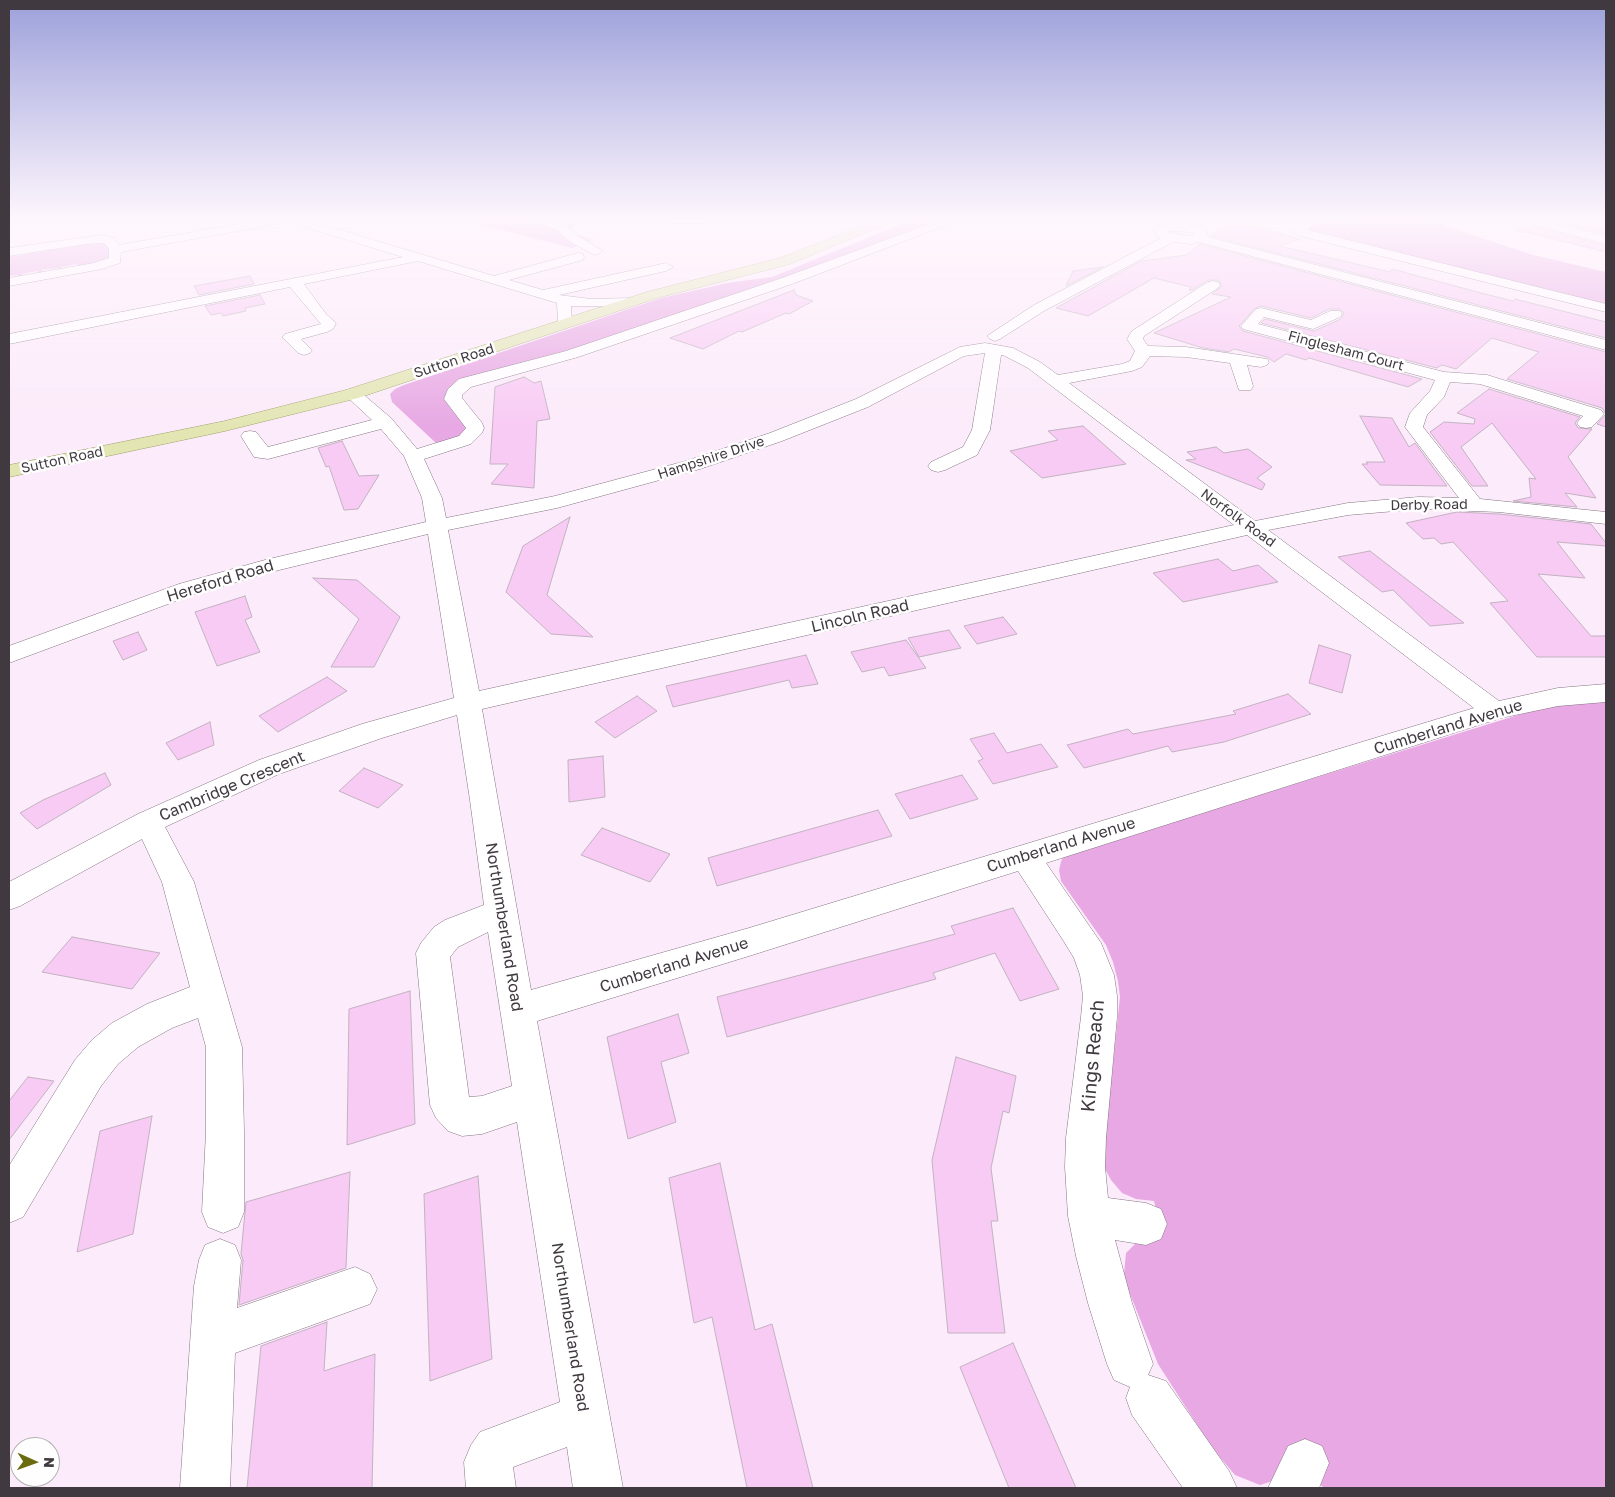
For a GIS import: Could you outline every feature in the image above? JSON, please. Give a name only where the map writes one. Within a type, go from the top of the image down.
[{"type":"main road","name":"Sutton Road","points":[[9,471],[225,426],[352,394],[631,302],[680,289]]},
{"type":"street","points":[[9,339],[264,289]]},
{"type":"street","points":[[300,289],[309,298],[321,317],[329,323],[328,326],[322,329],[290,337],[304,350]]},
{"type":"street","points":[[526,289],[564,301],[591,303],[631,302]]},
{"type":"street","points":[[545,294],[568,289]]},
{"type":"street","name":"Sutton Road","points":[[413,456],[465,440],[473,433],[475,428],[473,423],[453,399],[454,393],[465,383],[581,351],[764,289]]},
{"type":"street","points":[[938,466],[970,451],[981,430],[994,343],[1039,308],[1075,289]]},
{"type":"street","points":[[1143,351],[1134,339],[1137,334],[1207,289]]},
{"type":"street","points":[[1391,289],[1606,345]]},
{"type":"street","points":[[1448,304],[1468,289]]},
{"type":"street","points":[[1528,289],[1606,308]]},
{"type":"street","points":[[564,301],[565,324]]},
{"type":"street","name":"Finglesham Court","points":[[1335,314],[1313,325],[1261,312],[1243,328],[1444,377],[1480,379],[1595,414],[1586,423]]},
{"type":"street","points":[[1143,351],[1186,352],[1237,358],[1258,358],[1222,341]]},
{"type":"street","name":"Norfolk Road","points":[[972,349],[994,343],[1014,353],[1055,381],[1495,711]]},
{"type":"street","name":"Hampshire Drive","points":[[437,526],[584,496],[739,450],[862,403],[951,356],[972,349]]},
{"type":"street","points":[[1055,381],[1126,368],[1136,364],[1141,358],[1143,351]]},
{"type":"street","points":[[1237,358],[1245,386]]},
{"type":"street","points":[[1444,377],[1438,393],[1419,413],[1414,427],[1474,504]]},
{"type":"street","name":"Northumberland Road","points":[[352,394],[385,422],[413,456],[432,498],[484,800],[584,1417],[598,1488]]},
{"type":"street","points":[[250,436],[261,452],[268,452],[385,422]]},
{"type":"street","name":"Derby Road","points":[[1252,528],[1304,516],[1348,509],[1419,504],[1474,504],[1532,508],[1606,518]]},
{"type":"street","name":"Hereford Road","points":[[9,655],[187,589],[273,565],[437,526]]},
{"type":"street","name":"Lincoln Road","points":[[467,703],[1252,528]]},
{"type":"street","name":"Cumberland Avenue","points":[[518,1010],[750,942],[1495,711],[1558,697],[1606,693]]},
{"type":"street","name":"Cambridge Crescent","points":[[9,897],[148,822],[269,767],[372,731],[467,703]]},
{"type":"street","points":[[148,822],[178,882],[224,1047],[225,1132],[223,1212]]},
{"type":"street","name":"Kings Reach","points":[[1024,856],[1089,953],[1097,976],[1100,996],[1099,1017],[1084,1167],[1089,1216],[1110,1304],[1140,1381],[1212,1488]]},
{"type":"street","points":[[501,912],[457,930],[446,937],[433,953],[449,1106],[462,1117],[482,1115],[532,1098]]},
{"type":"street","points":[[9,1203],[88,1073],[106,1052],[124,1035],[160,1016],[190,1005],[210,994]]},
{"type":"street","points":[[1089,1216],[1146,1224]]},
{"type":"street","points":[[205,1488],[216,1286],[220,1260]]},
{"type":"street","points":[[214,1338],[355,1289]]},
{"type":"street","points":[[491,1488],[488,1462],[497,1449],[584,1417]]},
{"type":"shaded area","points":[[701,289],[758,289],[630,333],[468,378],[455,385],[472,426],[469,432],[449,442],[436,443],[392,402],[390,394],[395,389],[404,385],[661,298]]},
{"type":"shaded area","points":[[1525,289],[1606,289],[1606,309]]},
{"type":"shaded area","points":[[1606,700],[1606,1488],[1324,1488],[1296,1461],[1279,1479],[1260,1485],[1235,1475],[1212,1448],[1158,1364],[1126,1284],[1124,1274],[1126,1253],[1136,1243],[1163,1234],[1154,1201],[1136,1199],[1122,1193],[1111,1180],[1104,1167],[1104,1148],[1120,997],[1118,981],[1106,945],[1061,881],[1059,870],[1063,857],[1544,707],[1581,701]]},
{"type":"building","points":[[196,289],[230,289],[199,295]]},
{"type":"building","points":[[1091,289],[1135,289],[1088,316],[1056,308]]},
{"type":"building","points":[[1218,289],[1369,289],[1606,352],[1606,414],[1602,408],[1507,379],[1539,352],[1492,338],[1456,369],[1442,365],[1437,368],[1261,323],[1265,319],[1314,331],[1341,319],[1344,313],[1340,309],[1329,309],[1311,318],[1261,306],[1255,308],[1239,326],[1243,331],[1422,379],[1408,387],[1309,358],[1306,360],[1286,354],[1274,362],[1267,357],[1234,349],[1229,352],[1203,348],[1154,333],[1231,297],[1212,294]]},
{"type":"building","points":[[1416,289],[1466,289],[1606,322],[1606,338]]},
{"type":"building","points":[[794,290],[796,295],[813,301],[789,314],[786,313],[742,332],[739,331],[703,349],[670,338]]},
{"type":"building","points":[[260,295],[265,304],[245,308],[246,311],[223,316],[221,313],[211,315],[205,306]]},
{"type":"building","points":[[524,377],[534,383],[541,381],[550,419],[537,421],[534,488],[491,484],[508,464],[490,464],[495,387]]},
{"type":"building","points":[[1489,389],[1580,417],[1575,423],[1578,428],[1592,429],[1568,457],[1596,498],[1565,493],[1577,507],[1513,501],[1531,497],[1529,478],[1536,479],[1492,423],[1461,447],[1488,486],[1472,486],[1430,432],[1444,422],[1474,424],[1475,419],[1457,413]]},
{"type":"building","points":[[1606,414],[1606,427],[1597,424]]},
{"type":"building","points":[[1360,416],[1392,418],[1409,447],[1415,443],[1447,486],[1380,485],[1362,464],[1368,464],[1366,462],[1385,462]]},
{"type":"building","points":[[1083,426],[1126,464],[1042,478],[1010,451],[1058,440],[1048,431]]},
{"type":"building","points":[[342,441],[359,476],[379,475],[358,509],[344,510],[329,466],[326,467],[318,448]]},
{"type":"building","points":[[1216,447],[1224,453],[1248,449],[1272,467],[1257,478],[1265,484],[1262,490],[1186,460],[1196,459],[1187,452]]},
{"type":"building","points":[[1457,512],[1499,514],[1591,524],[1606,543],[1606,546],[1557,542],[1585,578],[1538,574],[1591,636],[1606,636],[1606,657],[1537,657],[1490,603],[1508,601],[1453,542],[1441,544],[1434,538],[1423,539],[1406,523]]},
{"type":"building","points":[[570,517],[547,595],[593,637],[551,634],[506,592],[523,546]]},
{"type":"building","points":[[1370,551],[1464,623],[1430,626],[1393,590],[1382,592],[1338,557]]},
{"type":"building","points":[[1218,559],[1233,571],[1258,565],[1278,582],[1183,602],[1153,573]]},
{"type":"building","points":[[313,578],[357,580],[400,617],[374,667],[331,667],[359,619]]},
{"type":"building","points":[[245,596],[252,617],[245,620],[260,652],[217,666],[195,612]]},
{"type":"building","points":[[1003,617],[1017,634],[977,644],[964,626]]},
{"type":"building","points":[[949,630],[961,648],[919,657],[908,638]]},
{"type":"building","points":[[138,632],[147,650],[123,660],[113,641]]},
{"type":"building","points":[[906,640],[926,668],[889,676],[884,667],[862,672],[851,652]]},
{"type":"building","points":[[1319,645],[1351,655],[1342,693],[1309,683]]},
{"type":"building","points":[[806,655],[818,684],[792,688],[789,680],[673,707],[666,686]]},
{"type":"building","points":[[327,677],[347,691],[278,732],[259,716]]},
{"type":"building","points":[[1288,694],[1311,714],[1224,742],[1172,752],[1168,746],[1084,768],[1067,745],[1128,729],[1133,734],[1236,714],[1233,711]]},
{"type":"building","points":[[637,696],[657,711],[615,738],[595,722]]},
{"type":"building","points":[[210,722],[214,745],[178,760],[166,743]]},
{"type":"building","points":[[994,733],[1007,753],[1041,744],[1058,767],[993,784],[978,761],[983,759],[970,739]]},
{"type":"building","points":[[603,756],[605,797],[569,802],[568,760]]},
{"type":"building","points":[[364,768],[403,785],[378,808],[339,791]]},
{"type":"building","points":[[105,773],[111,785],[37,829],[20,813],[43,800]]},
{"type":"building","points":[[962,775],[978,799],[910,819],[895,794]]},
{"type":"building","points":[[878,810],[892,836],[717,886],[708,858]]},
{"type":"building","points":[[602,828],[670,854],[650,882],[581,855]]},
{"type":"building","points":[[1013,908],[1059,989],[1020,1001],[995,953],[933,973],[936,979],[727,1037],[717,997],[955,934],[951,926]]},
{"type":"building","points":[[72,937],[160,953],[132,989],[42,972]]},
{"type":"building","points":[[410,991],[415,1124],[347,1145],[349,1009]]},
{"type":"building","points":[[678,1014],[689,1053],[661,1062],[676,1122],[628,1139],[607,1037]]},
{"type":"building","points":[[956,1057],[1016,1076],[1009,1113],[1003,1111],[991,1168],[998,1221],[991,1221],[1005,1333],[948,1333],[932,1160]]},
{"type":"building","points":[[28,1077],[54,1081],[9,1140],[9,1101]]},
{"type":"building","points":[[152,1116],[133,1234],[77,1252],[100,1131]]},
{"type":"building","points":[[720,1163],[755,1330],[772,1324],[813,1488],[747,1488],[712,1317],[694,1323],[669,1178]]},
{"type":"building","points":[[350,1172],[346,1268],[239,1305],[246,1202]]},
{"type":"building","points":[[478,1176],[492,1359],[430,1381],[424,1194]]},
{"type":"building","points":[[327,1322],[324,1371],[375,1354],[372,1488],[247,1488],[261,1346]]},
{"type":"building","points":[[1013,1343],[1076,1488],[1009,1488],[960,1367]]}]
